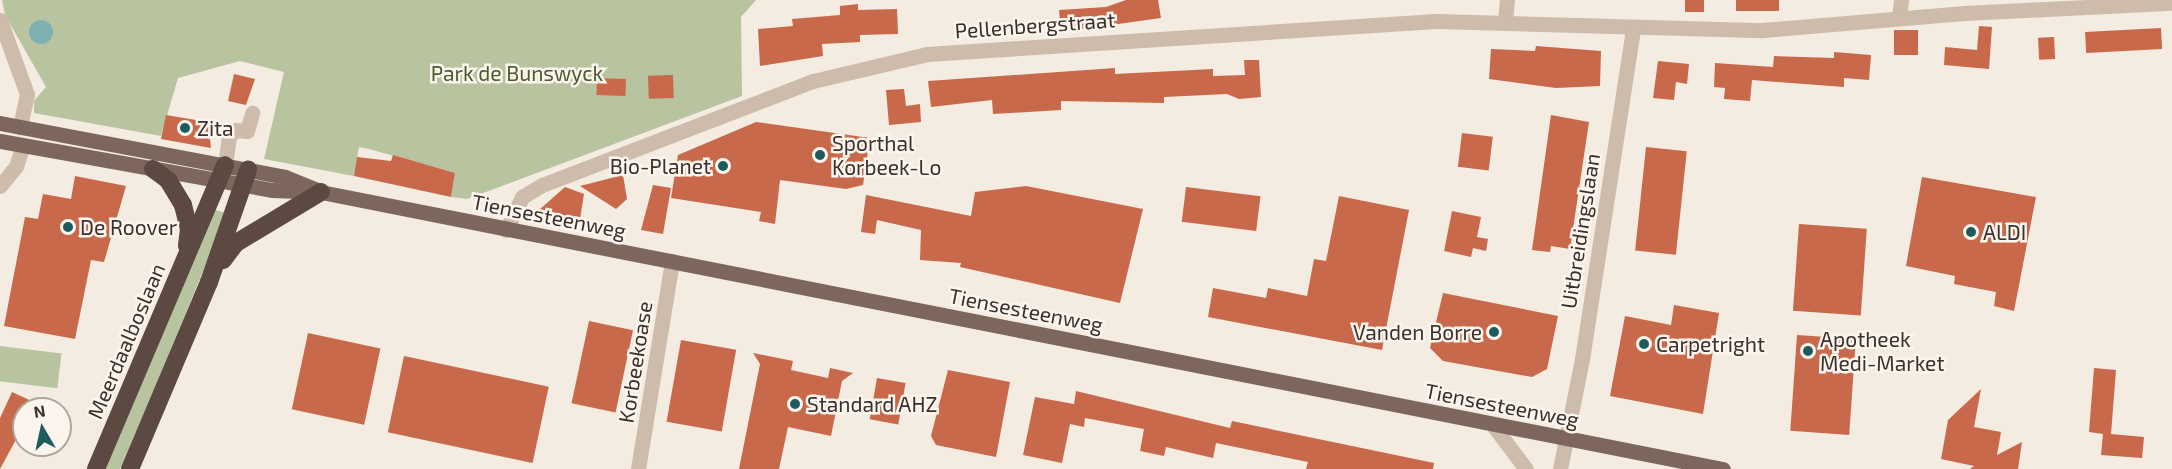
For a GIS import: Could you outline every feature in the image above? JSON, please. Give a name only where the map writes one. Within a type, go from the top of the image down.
[{"type":"highway","points":[[153,169],[175,189],[186,217],[188,242],[180,271]]},
{"type":"highway","name":"Meerdaalboslaan","points":[[96,469],[223,173]]},
{"type":"highway","points":[[130,469],[209,282],[246,177]]},
{"type":"highway","points":[[209,282],[236,243],[321,192]]},
{"type":"main road","name":"Tiensesteenweg","points":[[0,123],[223,173],[506,230],[1723,469]]},
{"type":"main road","name":"Tiensesteenweg","points":[[0,141],[153,169],[223,173]]},
{"type":"street","points":[[1505,22],[1507,0]]},
{"type":"street","points":[[1899,17],[1901,0]]},
{"type":"street","name":"Pellenbergstraat","points":[[506,230],[522,197],[542,185],[813,81],[927,54],[1349,25],[1505,22],[1633,28],[1763,30],[1899,17],[2172,3]]},
{"type":"street","points":[[0,20],[27,94],[20,127]]},
{"type":"street","name":"Uitbreidingslaan","points":[[1560,469],[1567,439],[1633,28]]},
{"type":"street","points":[[223,173],[229,136],[236,130],[248,131],[252,113]]},
{"type":"street","points":[[0,186],[16,166],[22,146]]},
{"type":"street","name":"Korbeekoase","points":[[638,469],[672,261]]},
{"type":"street","points":[[1492,424],[1526,469]]},
{"type":"green space","name":"Park de Bunswyck","points":[[2,0],[756,0],[741,17],[742,96],[467,199],[451,197],[455,173],[359,147],[354,176],[264,159],[284,72],[240,61],[178,78],[161,136],[34,113],[34,101],[46,87],[5,15]]},
{"type":"green space","points":[[215,210],[227,213],[149,402],[120,469],[104,469]]},
{"type":"green space","points":[[0,346],[62,354],[57,388],[0,381]]},
{"type":"water","points":[[41,20],[46,21],[52,27],[52,37],[46,43],[41,44],[36,43],[30,37],[29,32],[30,27],[36,21]]},
{"type":"building","points":[[1126,0],[1158,0],[1161,18],[1061,32],[1059,10],[1106,7]]},
{"type":"building","points":[[1685,0],[1704,0],[1704,12],[1685,12]]},
{"type":"building","points":[[1736,0],[1779,0],[1779,11],[1736,11]]},
{"type":"building","points":[[858,4],[858,10],[897,9],[898,34],[860,35],[860,42],[822,44],[823,56],[760,66],[758,29],[793,26],[792,19],[840,15],[840,6]]},
{"type":"building","points":[[1979,26],[1992,27],[1989,69],[1944,65],[1945,47],[1977,50]]},
{"type":"building","points":[[2161,28],[2162,49],[2086,53],[2085,32]]},
{"type":"building","points":[[1894,30],[1918,30],[1918,55],[1894,55]]},
{"type":"building","points":[[2054,37],[2055,59],[2039,60],[2038,38]]},
{"type":"building","points":[[1536,46],[1601,51],[1600,86],[1556,88],[1489,79],[1491,49],[1535,51]]},
{"type":"building","points":[[1834,52],[1871,55],[1869,80],[1844,78],[1844,87],[1752,80],[1750,101],[1724,99],[1725,88],[1714,87],[1715,63],[1773,67],[1774,56],[1834,58]]},
{"type":"building","points":[[1244,60],[1259,60],[1261,97],[1239,99],[1227,94],[1164,97],[1164,103],[1061,101],[1061,110],[993,114],[992,100],[931,107],[928,81],[1115,68],[1115,74],[1213,69],[1213,76],[1245,75]]},
{"type":"building","points":[[1658,61],[1689,64],[1687,84],[1676,82],[1674,100],[1653,98]]},
{"type":"building","points":[[234,74],[255,79],[246,105],[228,101]]},
{"type":"building","points":[[673,75],[674,98],[649,99],[648,76]]},
{"type":"building","points":[[597,78],[626,79],[625,96],[596,95]]},
{"type":"building","points":[[904,89],[906,106],[920,104],[921,122],[889,125],[886,90]]},
{"type":"building","name":"Zita","points":[[166,115],[208,122],[211,148],[161,139]]},
{"type":"building","points":[[1551,115],[1589,122],[1570,249],[1551,246],[1550,252],[1532,250]]},
{"type":"building","points":[[756,122],[870,138],[863,185],[846,189],[780,180],[775,224],[759,221],[761,212],[671,198],[678,155]]},
{"type":"building","points":[[1462,133],[1493,137],[1489,171],[1458,167]]},
{"type":"building","points":[[1646,147],[1687,151],[1676,255],[1635,250]]},
{"type":"building","points":[[393,155],[455,173],[451,197],[354,176],[357,157],[391,161]]},
{"type":"building","points":[[623,175],[627,199],[616,209],[580,186]]},
{"type":"building","name":"De Roover","points":[[75,176],[126,186],[104,262],[91,260],[75,339],[4,326],[25,217],[38,219],[43,194],[71,199]]},
{"type":"building","name":"ALDI","points":[[1922,177],[2036,197],[2014,311],[1994,306],[1996,292],[1954,284],[1955,276],[1906,266]]},
{"type":"building","points":[[653,185],[671,188],[663,234],[641,230]]},
{"type":"building","points":[[1026,186],[1143,209],[1120,303],[960,267],[961,263],[920,260],[921,230],[877,220],[875,234],[861,232],[866,195],[971,216],[975,192]]},
{"type":"building","points":[[565,187],[584,194],[580,219],[539,210]]},
{"type":"building","points":[[1186,187],[1260,196],[1256,231],[1182,222]]},
{"type":"building","points":[[1339,196],[1409,210],[1382,350],[1208,317],[1213,288],[1266,298],[1268,288],[1307,296],[1314,259],[1326,261]]},
{"type":"building","points":[[1452,211],[1481,217],[1477,237],[1488,239],[1486,251],[1473,248],[1471,257],[1444,251]]},
{"type":"building","points":[[1799,224],[1867,229],[1861,316],[1793,311]]},
{"type":"building","name":"Vanden Borre","points":[[1443,293],[1558,316],[1547,369],[1532,377],[1443,361],[1430,348]]},
{"type":"building","points":[[1674,305],[1719,313],[1703,414],[1610,396],[1625,316],[1671,325]]},
{"type":"building","points":[[589,321],[633,330],[616,413],[572,403]]},
{"type":"building","points":[[308,333],[380,348],[364,425],[292,409]]},
{"type":"building","points":[[1797,335],[1856,339],[1849,435],[1790,431]]},
{"type":"building","points":[[681,340],[736,350],[722,431],[667,422]]},
{"type":"building","name":"Standard AHZ","points":[[753,353],[793,361],[791,370],[828,378],[830,368],[853,373],[842,381],[831,436],[788,427],[779,469],[739,469],[760,364]]},
{"type":"building","points":[[404,356],[549,387],[533,463],[388,432]]},
{"type":"building","points":[[2094,368],[2116,370],[2111,434],[2144,437],[2142,458],[2101,455],[2103,434],[2089,432]]},
{"type":"building","points":[[948,370],[1010,382],[996,457],[936,445],[931,436]]},
{"type":"building","points":[[877,378],[906,383],[898,424],[870,419]]},
{"type":"building","points":[[1981,389],[1974,427],[2001,432],[1997,455],[2022,442],[2018,469],[1970,469],[1974,466],[1941,459],[1948,420]]},
{"type":"building","points":[[1076,391],[1230,428],[1232,421],[1434,463],[1433,469],[1306,469],[1308,462],[1216,443],[1213,458],[1166,447],[1164,456],[1140,451],[1144,429],[1085,418],[1084,427],[1070,424],[1062,463],[1023,455],[1035,397],[1074,404]]},
{"type":"building","points":[[12,392],[23,397],[12,397],[12,447],[0,469],[0,418]]},
{"type":"place","name":"Zita","points":[[185,128]]},
{"type":"place","name":"Sporthal Korbeek-Lo","points":[[820,155]]},
{"type":"place","name":"Bio-Planet","points":[[723,166]]},
{"type":"place","name":"De Roover","points":[[68,227]]},
{"type":"place","name":"ALDI","points":[[1971,232]]},
{"type":"place","name":"Vanden Borre","points":[[1494,332]]},
{"type":"place","name":"Carpetright","points":[[1644,344]]},
{"type":"place","name":"Apotheek Medi-Market","points":[[1808,351]]},
{"type":"place","name":"Standard AHZ","points":[[795,404]]}]
